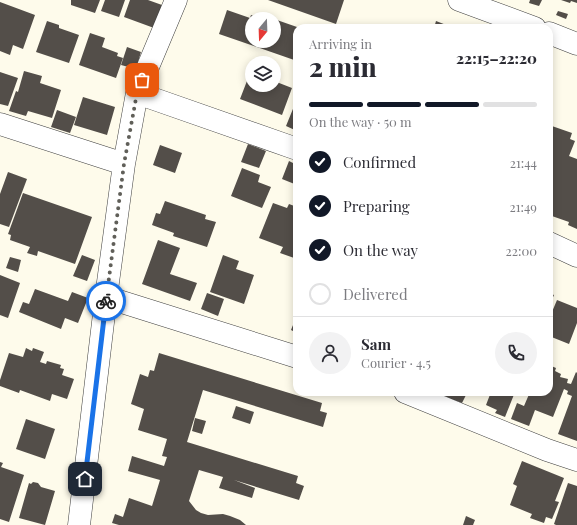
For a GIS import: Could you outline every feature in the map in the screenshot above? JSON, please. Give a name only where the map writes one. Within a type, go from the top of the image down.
[{"type":"street","points":[[79,525],[106,297],[124,164],[137,93],[176,0]]},
{"type":"street","points":[[459,0],[523,24]]},
{"type":"street","points":[[553,35],[577,44]]},
{"type":"street","points":[[137,93],[293,148]]},
{"type":"street","points":[[0,124],[124,164]]},
{"type":"street","points":[[553,246],[577,256]]},
{"type":"street","points":[[106,297],[293,356]]},
{"type":"street","points":[[415,396],[547,450],[577,460]]},
{"type":"building","points":[[71,0],[100,0],[95,13],[71,5]]},
{"type":"building","points":[[105,0],[125,0],[119,17],[101,11]]},
{"type":"building","points":[[130,0],[148,0],[162,5],[154,28],[124,17]]},
{"type":"building","points":[[268,0],[344,0],[336,24]]},
{"type":"building","points":[[530,0],[542,0],[539,6],[529,3]]},
{"type":"building","points":[[561,0],[577,0],[577,3],[571,1],[570,3]]},
{"type":"building","points":[[0,2],[35,15],[23,49],[13,45],[10,55],[0,51]]},
{"type":"building","points":[[227,10],[245,16],[245,43],[219,34]]},
{"type":"building","points":[[558,11],[568,14],[566,19],[556,15]]},
{"type":"building","points":[[47,21],[59,25],[59,28],[79,35],[69,63],[36,52]]},
{"type":"building","points":[[281,21],[293,26],[293,60],[259,48],[281,48]]},
{"type":"building","points":[[436,21],[444,24],[435,24]]},
{"type":"building","points":[[90,33],[105,38],[102,47],[118,53],[117,56],[123,58],[116,78],[79,65]]},
{"type":"building","points":[[127,47],[141,52],[136,69],[121,65]]},
{"type":"building","points":[[24,71],[42,76],[40,83],[61,90],[52,118],[28,111],[26,116],[9,111],[16,91],[18,92]]},
{"type":"building","points":[[0,72],[18,78],[8,106],[0,104]]},
{"type":"building","points":[[281,84],[292,88],[282,115],[240,99],[245,86],[245,92],[281,92]]},
{"type":"building","points":[[83,97],[115,107],[107,135],[74,125]]},
{"type":"building","points":[[293,109],[293,129],[286,126]]},
{"type":"building","points":[[57,110],[76,117],[70,133],[51,127]]},
{"type":"building","points":[[553,126],[572,133],[570,139],[575,141],[569,156],[577,159],[577,229],[568,225],[569,222],[553,216]]},
{"type":"building","points":[[248,144],[266,151],[259,168],[241,162]]},
{"type":"building","points":[[160,145],[182,153],[175,173],[153,165]]},
{"type":"building","points":[[289,161],[293,163],[293,183],[282,179]]},
{"type":"building","points":[[242,168],[260,175],[258,182],[271,187],[262,208],[231,196]]},
{"type":"building","points":[[8,172],[27,179],[9,227],[0,224],[0,194]]},
{"type":"building","points":[[23,193],[92,217],[75,264],[38,251],[37,256],[27,253],[30,247],[10,240],[11,235],[8,234]]},
{"type":"building","points":[[165,201],[206,215],[205,219],[216,222],[207,247],[173,236],[174,233],[152,225],[156,213],[160,214]]},
{"type":"building","points":[[273,203],[287,208],[289,204],[293,206],[293,258],[280,253],[283,247],[259,238]]},
{"type":"building","points":[[158,240],[180,248],[170,274],[197,283],[190,301],[142,284]]},
{"type":"building","points":[[82,255],[95,260],[87,281],[73,276]]},
{"type":"building","points":[[223,255],[239,261],[236,269],[254,275],[244,304],[210,292]]},
{"type":"building","points":[[10,257],[21,260],[18,272],[6,268]]},
{"type":"building","points":[[0,275],[20,283],[8,318],[0,315]]},
{"type":"building","points":[[35,289],[68,301],[72,292],[88,298],[78,323],[65,318],[61,329],[19,312],[23,302],[29,304]]},
{"type":"building","points":[[207,293],[224,299],[218,316],[201,309]]},
{"type":"building","points":[[557,300],[577,308],[577,323],[569,344],[553,338],[553,310]]},
{"type":"building","points":[[26,348],[32,351],[33,348],[44,352],[40,362],[46,364],[47,361],[61,365],[60,368],[64,369],[62,375],[74,379],[67,399],[52,394],[50,401],[20,390],[19,393],[0,386],[0,380],[9,353],[23,357]]},
{"type":"building","points":[[159,353],[293,394],[293,396],[299,396],[322,403],[320,411],[327,413],[323,427],[203,390],[187,442],[298,476],[296,483],[304,486],[299,500],[234,480],[255,488],[252,498],[219,488],[223,477],[199,470],[189,501],[196,510],[208,515],[223,514],[230,516],[240,520],[246,525],[119,525],[112,523],[115,514],[123,517],[129,498],[152,506],[160,480],[128,471],[132,456],[164,466],[167,457],[162,456],[167,439],[138,430],[144,409],[131,404],[140,374],[148,377],[150,370],[154,371]]},
{"type":"building","points":[[553,367],[556,368],[555,371],[561,374],[560,377],[568,379],[567,383],[571,384],[576,372],[577,441],[558,434],[572,396],[567,394],[568,391],[564,389],[553,417],[535,410],[529,426],[511,419],[517,403],[524,406],[528,396],[553,396]]},
{"type":"building","points":[[446,396],[466,396],[462,403]]},
{"type":"building","points":[[489,396],[513,396],[505,417],[495,413],[497,410],[486,405]]},
{"type":"building","points":[[236,406],[254,412],[250,424],[232,418]]},
{"type":"building","points":[[195,418],[206,421],[202,434],[192,431]]},
{"type":"building","points":[[26,419],[55,429],[45,459],[16,449]]},
{"type":"building","points":[[522,461],[564,478],[555,501],[559,502],[552,519],[546,517],[544,523],[530,518],[532,514],[510,505],[517,486],[513,484]]},
{"type":"building","points":[[0,462],[3,463],[1,467],[24,475],[9,522],[0,519]]},
{"type":"building","points":[[33,482],[38,483],[41,487],[55,491],[45,525],[19,518],[29,483],[31,484]]},
{"type":"building","points":[[568,483],[577,486],[577,525],[556,525],[554,524]]},
{"type":"building","points":[[466,516],[475,520],[473,525],[463,525]]},
{"type":"way so far","points":[[106,301],[124,164],[137,93],[142,80]]},
{"type":"route","points":[[85,479],[106,301]]}]
